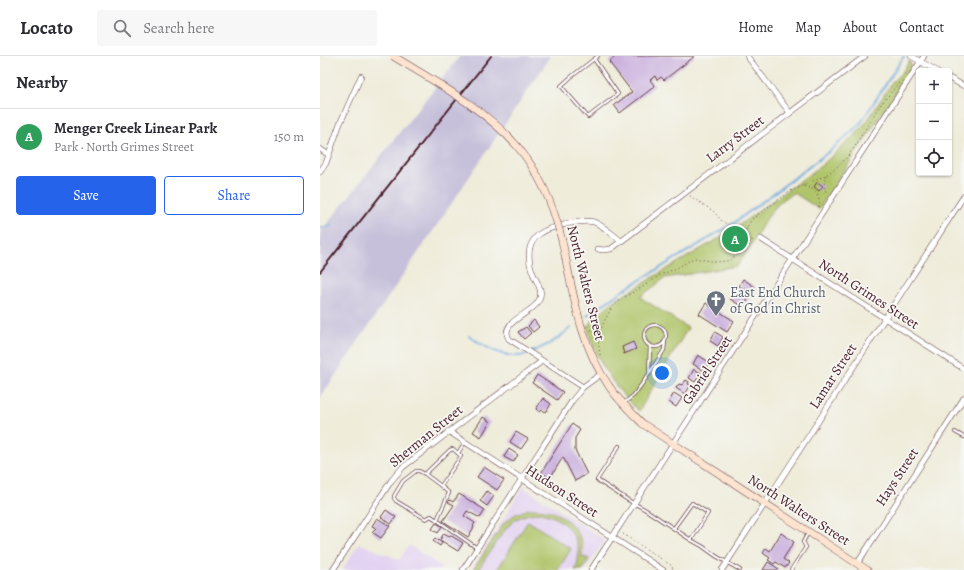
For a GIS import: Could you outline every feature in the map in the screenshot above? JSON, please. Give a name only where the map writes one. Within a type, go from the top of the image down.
[{"type":"main road","name":"North Walters Street","points":[[394,56],[471,105],[493,122],[517,146],[526,159],[544,189],[557,220],[580,323],[591,355],[608,385],[623,404],[643,424],[809,532],[854,567],[867,570]]},
{"type":"street","points":[[747,56],[790,113]]},
{"type":"street","name":"Larry Street","points":[[598,249],[611,249],[621,242],[865,56]]},
{"type":"street","points":[[912,56],[931,68]]},
{"type":"street","name":"Gabriel Street","points":[[591,570],[924,56]]},
{"type":"street","points":[[320,172],[326,163],[339,126],[361,76]]},
{"type":"street","points":[[952,80],[964,86]]},
{"type":"street","points":[[320,149],[329,155]]},
{"type":"street","name":"Lamar Street","points":[[722,570],[964,196]]},
{"type":"street","points":[[583,387],[509,339],[506,332],[510,325],[535,306],[541,296],[541,289],[532,271],[529,254],[531,245],[535,238],[541,233],[552,228],[582,221],[590,221],[604,227],[621,242]]},
{"type":"street","name":"North Grimes Street","points":[[761,239],[964,369]]},
{"type":"street","name":"Sherman Street","points":[[333,570],[399,470],[448,431],[542,361]]},
{"type":"street","points":[[463,570],[572,401],[583,387],[601,374]]},
{"type":"street","name":"Hays Street","points":[[854,567],[964,398]]},
{"type":"street","name":"Hudson Street","points":[[448,431],[663,570]]},
{"type":"lane","points":[[594,59],[618,94],[588,117],[561,86],[594,59],[598,56]]},
{"type":"lane","points":[[623,404],[634,395],[664,350],[666,334],[663,328],[660,326],[653,326],[645,332],[645,340],[650,345],[660,346],[665,341]]},
{"type":"lane","points":[[649,374],[650,345]]},
{"type":"lane","points":[[955,432],[964,437]]},
{"type":"lane","points":[[458,453],[465,442]]},
{"type":"lane","points":[[619,446],[597,480],[740,570]]},
{"type":"lane","points":[[425,474],[452,448],[461,456],[441,486]]},
{"type":"lane","points":[[437,520],[449,493],[425,474],[416,471],[403,482],[394,496],[396,501],[426,519],[432,516],[437,520],[478,548]]},
{"type":"lane","points":[[674,528],[692,503],[708,512],[691,540]]},
{"type":"lane","points":[[791,570],[806,547],[802,542],[809,532]]},
{"type":"path","points":[[601,361],[598,340],[601,328],[614,306],[660,275],[677,268],[692,258],[716,262],[727,261],[736,256],[743,247],[749,224],[761,212],[791,192],[826,175],[848,156],[878,108],[900,82]]},
{"type":"path","points":[[826,175],[824,188],[828,194]]},
{"type":"path","points":[[804,185],[817,193],[819,198],[819,208]]},
{"type":"path","points":[[690,195],[713,211],[722,221],[755,242]]},
{"type":"path","points":[[588,329],[594,331],[601,328]]},
{"type":"path","points":[[617,530],[672,566],[673,570]]},
{"type":"shaded area","points":[[460,56],[551,56],[320,398],[320,233]]},
{"type":"shaded area","points":[[523,487],[605,540],[585,570],[472,570]]},
{"type":"shaded area","points":[[359,543],[399,560],[409,545],[442,567],[440,570],[342,570]]},
{"type":"green space","points":[[909,61],[911,66],[907,75],[819,209],[794,193],[787,197],[774,209],[737,266],[665,278],[640,297],[688,328],[639,411],[622,393],[607,373],[595,351],[587,327],[598,314],[613,302],[731,231],[822,165],[856,134],[867,121],[893,81],[903,71]]},
{"type":"green space","points":[[529,509],[541,509],[558,514],[574,527],[581,539],[582,559],[584,557],[589,559],[582,570],[575,570],[578,557],[577,544],[572,533],[564,524],[554,517],[542,514],[529,514],[517,519],[506,528],[478,570],[473,570],[504,523],[514,515]]},
{"type":"green space","points":[[528,521],[571,549],[558,570],[497,570]]},
{"type":"building","points":[[616,56],[695,56],[664,80],[661,77],[657,80],[655,76],[650,80],[655,86],[620,113],[614,105],[632,92],[609,62]]},
{"type":"building","points":[[817,182],[823,186],[819,191],[814,187]]},
{"type":"building","points":[[743,279],[755,287],[751,294],[739,286]]},
{"type":"building","points":[[737,289],[749,298],[743,307],[730,299]]},
{"type":"building","name":"East End Church of God in Christ","points":[[706,303],[734,321],[727,332],[699,314]]},
{"type":"building","points":[[534,320],[539,327],[533,332],[528,326]]},
{"type":"building","points":[[526,327],[531,333],[524,339],[518,332]]},
{"type":"building","points":[[715,332],[723,337],[718,346],[710,341]]},
{"type":"building","points":[[633,342],[636,349],[624,354],[622,347]]},
{"type":"building","points":[[698,355],[709,362],[704,371],[693,364]]},
{"type":"building","points":[[694,369],[701,373],[695,382],[689,378]]},
{"type":"building","points":[[537,375],[563,392],[557,400],[532,383]]},
{"type":"building","points":[[686,380],[689,382],[688,384],[691,385],[685,394],[676,388],[679,384],[682,385]]},
{"type":"building","points":[[674,393],[682,398],[676,407],[669,402]]},
{"type":"building","points":[[543,398],[551,404],[546,412],[542,410],[540,412],[536,409]]},
{"type":"building","points":[[483,417],[490,422],[481,437],[473,432]]},
{"type":"building","points":[[572,424],[580,430],[575,438],[575,450],[587,474],[575,481],[563,457],[550,478],[541,473]]},
{"type":"building","points":[[516,432],[528,439],[521,449],[510,442]]},
{"type":"building","points":[[509,449],[518,455],[513,462],[504,457]]},
{"type":"building","points":[[484,467],[504,480],[497,490],[477,477]]},
{"type":"building","points":[[487,491],[494,496],[487,506],[480,501]]},
{"type":"building","points":[[459,494],[485,510],[480,518],[467,511],[464,516],[475,523],[468,537],[443,521],[454,505],[448,502],[450,500],[453,502]]},
{"type":"building","points":[[386,510],[396,517],[391,524],[381,517]]},
{"type":"building","points":[[377,518],[390,526],[381,538],[372,532],[376,528],[372,526]]},
{"type":"building","points":[[436,523],[442,526],[438,533],[432,529]]},
{"type":"building","points":[[444,533],[463,543],[458,551],[440,540]]},
{"type":"building","points":[[781,533],[794,542],[783,559],[789,563],[785,568],[776,562],[774,564],[768,560],[770,558],[763,553],[766,548],[770,551]]},
{"type":"building","points":[[435,538],[442,543],[440,546],[433,541]]},
{"type":"building","points":[[768,562],[779,569],[763,570]]},
{"type":"waterway","points":[[587,316],[622,291],[734,223],[830,151],[860,124],[904,56]]},
{"type":"waterway","points":[[320,228],[331,226]]},
{"type":"waterway","points":[[469,336],[486,347],[498,352],[510,356],[520,356],[551,343],[571,328]]},
{"type":"railway","points":[[320,272],[491,56]]},
{"type":"place","name":"Menger Creek Linear Park","points":[[735,239]]},
{"type":"place","name":"East End Church of God in Christ","points":[[716,317]]}]
